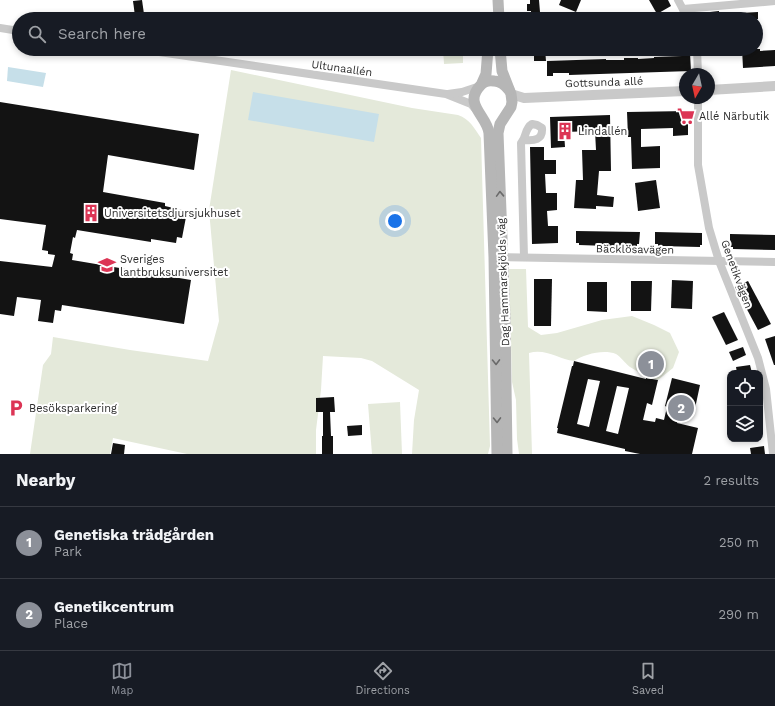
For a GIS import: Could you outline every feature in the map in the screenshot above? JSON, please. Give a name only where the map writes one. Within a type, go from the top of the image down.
[{"type":"main road","points":[[491,12],[492,0]]},
{"type":"main road","points":[[498,0],[498,12]]},
{"type":"main road","name":"Dag Hammarskjölds väg","points":[[487,56],[486,74],[481,85],[476,91],[474,98],[479,112],[488,128],[498,257],[505,317],[507,454]]},
{"type":"main road","name":"Dag Hammarskjölds väg","points":[[497,454],[498,133],[500,124],[512,102],[502,71],[501,56]]},
{"type":"main road","points":[[481,85],[493,80],[505,85],[510,92]]},
{"type":"main road","points":[[479,112],[487,118],[493,119],[501,117],[509,110]]},
{"type":"street","points":[[678,0],[684,12]]},
{"type":"street","points":[[683,9],[775,2]]},
{"type":"street","points":[[0,28],[12,30]]},
{"type":"street","name":"Ultunaallén","points":[[187,56],[446,94],[471,104],[479,112]]},
{"type":"street","points":[[697,56],[698,68]]},
{"type":"street","name":"Ultunaallén","points":[[446,94],[462,92],[481,85]]},
{"type":"street","points":[[715,90],[775,86]]},
{"type":"street","name":"Gottsunda allé","points":[[510,92],[524,98],[679,91]]},
{"type":"street","points":[[509,110],[524,98]]},
{"type":"street","name":"Genetikvägen","points":[[698,104],[698,165],[709,228],[719,261],[758,358],[766,389],[772,454]]},
{"type":"street","points":[[524,140],[521,143],[524,257]]},
{"type":"street","name":"Bäcklösavägen","points":[[498,257],[775,262]]},
{"type":"shaded area","points":[[443,56],[463,56],[463,63],[444,64]]},
{"type":"shaded area","points":[[231,70],[412,108],[458,115],[469,121],[474,127],[481,138],[490,446],[488,454],[412,454],[414,420],[419,390],[372,361],[361,358],[323,356],[321,390],[316,430],[316,454],[187,454],[113,438],[110,454],[30,454],[43,365],[51,354],[53,337],[208,361],[219,321],[209,210]]},
{"type":"shaded area","points":[[509,269],[526,269],[528,327],[541,335],[557,333],[602,320],[632,316],[670,333],[679,352],[673,368],[658,380],[633,369],[616,354],[606,352],[594,353],[583,356],[574,361],[541,352],[529,353],[532,454],[519,454],[516,400],[512,382]]},
{"type":"shaded area","points":[[400,402],[402,454],[372,454],[368,404]]},
{"type":"water","points":[[8,67],[46,73],[43,87],[7,81]]},
{"type":"water","points":[[253,92],[379,114],[374,142],[248,120]]},
{"type":"building","points":[[142,0],[144,12],[134,12],[133,1]]},
{"type":"building","points":[[530,0],[539,0],[540,12],[527,11],[527,4],[530,4]]},
{"type":"building","points":[[561,0],[581,0],[576,12],[559,5]]},
{"type":"building","points":[[649,0],[668,0],[671,6],[660,12],[656,12]]},
{"type":"building","points":[[775,50],[775,66],[743,68],[742,56],[763,56],[763,51]]},
{"type":"building","points":[[534,56],[546,56],[546,61],[534,61]]},
{"type":"building","points":[[690,56],[691,68],[679,68],[679,71],[569,75],[569,73],[553,73],[553,76],[547,76],[547,61]]},
{"type":"building","name":"Universitetsdjursjukhuset","points":[[0,102],[199,134],[194,170],[108,155],[103,192],[165,203],[165,206],[182,210],[181,216],[186,217],[182,238],[177,237],[176,243],[151,239],[151,242],[77,230],[75,238],[73,237],[70,253],[73,254],[72,260],[191,280],[184,324],[62,305],[61,311],[55,310],[53,323],[38,321],[41,300],[17,297],[14,316],[0,314],[0,261],[52,267],[55,255],[48,254],[48,251],[42,250],[46,225],[0,219]]},
{"type":"building","points":[[688,111],[688,135],[673,136],[673,128],[641,129],[641,147],[660,146],[660,168],[632,169],[631,137],[628,137],[627,112]]},
{"type":"building","points":[[610,115],[611,171],[599,171],[597,195],[614,197],[613,207],[596,206],[596,209],[574,208],[576,180],[583,180],[582,150],[596,150],[595,131],[564,132],[565,147],[551,148],[550,117]]},
{"type":"building","points":[[530,147],[544,147],[544,160],[556,160],[556,174],[545,174],[546,193],[557,193],[557,210],[547,211],[548,226],[558,226],[558,243],[532,244]]},
{"type":"building","points":[[656,180],[660,208],[638,211],[635,183]]},
{"type":"building","points":[[576,231],[640,232],[639,244],[637,244],[637,247],[579,245],[579,243],[576,243]]},
{"type":"building","points":[[655,232],[702,233],[702,245],[700,245],[700,247],[658,246],[658,244],[655,244]]},
{"type":"building","points":[[730,234],[775,235],[775,250],[733,249],[733,247],[730,247]]},
{"type":"building","points":[[534,279],[552,279],[551,326],[534,326]]},
{"type":"building","points":[[672,280],[693,281],[692,309],[671,308]]},
{"type":"building","points":[[631,281],[652,281],[651,311],[631,311]]},
{"type":"building","points":[[748,281],[771,324],[758,330],[735,287]]},
{"type":"building","points":[[587,282],[607,282],[607,312],[587,311]]},
{"type":"building","points":[[724,312],[738,340],[726,345],[712,317]]},
{"type":"building","points":[[775,336],[775,365],[774,365],[765,339]]},
{"type":"building","points":[[743,347],[746,355],[733,361],[729,352]]},
{"type":"building","points":[[574,361],[646,379],[658,380],[652,405],[647,403],[643,420],[655,422],[656,418],[664,420],[667,407],[665,406],[672,378],[700,385],[694,413],[680,409],[677,423],[698,428],[692,454],[640,454],[557,433]],"holes":[[[588,379],[600,381],[589,427],[577,424]],[[617,386],[629,388],[618,434],[606,431]]]},
{"type":"building","points":[[750,365],[751,370],[736,370],[736,367]]},
{"type":"building","points":[[334,397],[335,412],[330,412],[331,436],[333,436],[333,454],[322,454],[323,412],[316,412],[316,398]]},
{"type":"building","points":[[362,425],[362,435],[348,436],[347,426]]},
{"type":"building","points":[[113,443],[125,445],[124,454],[111,454]]},
{"type":"building","points":[[764,446],[765,454],[751,454],[750,448]]},
{"type":"place","name":"Allé Närbutik","points":[[686,116]]},
{"type":"place","name":"Lindallén","points":[[565,131]]},
{"type":"place","name":"Universitetsdjursjukhuset","points":[[91,213]]},
{"type":"place","name":"Sveriges lantbruksuniversitet","points":[[107,265]]},
{"type":"place","name":"Genetiska trädgården","points":[[651,364]]},
{"type":"place","name":"Besöksparkering","points":[[16,408]]},
{"type":"place","name":"Genetikcentrum","points":[[681,408]]}]
